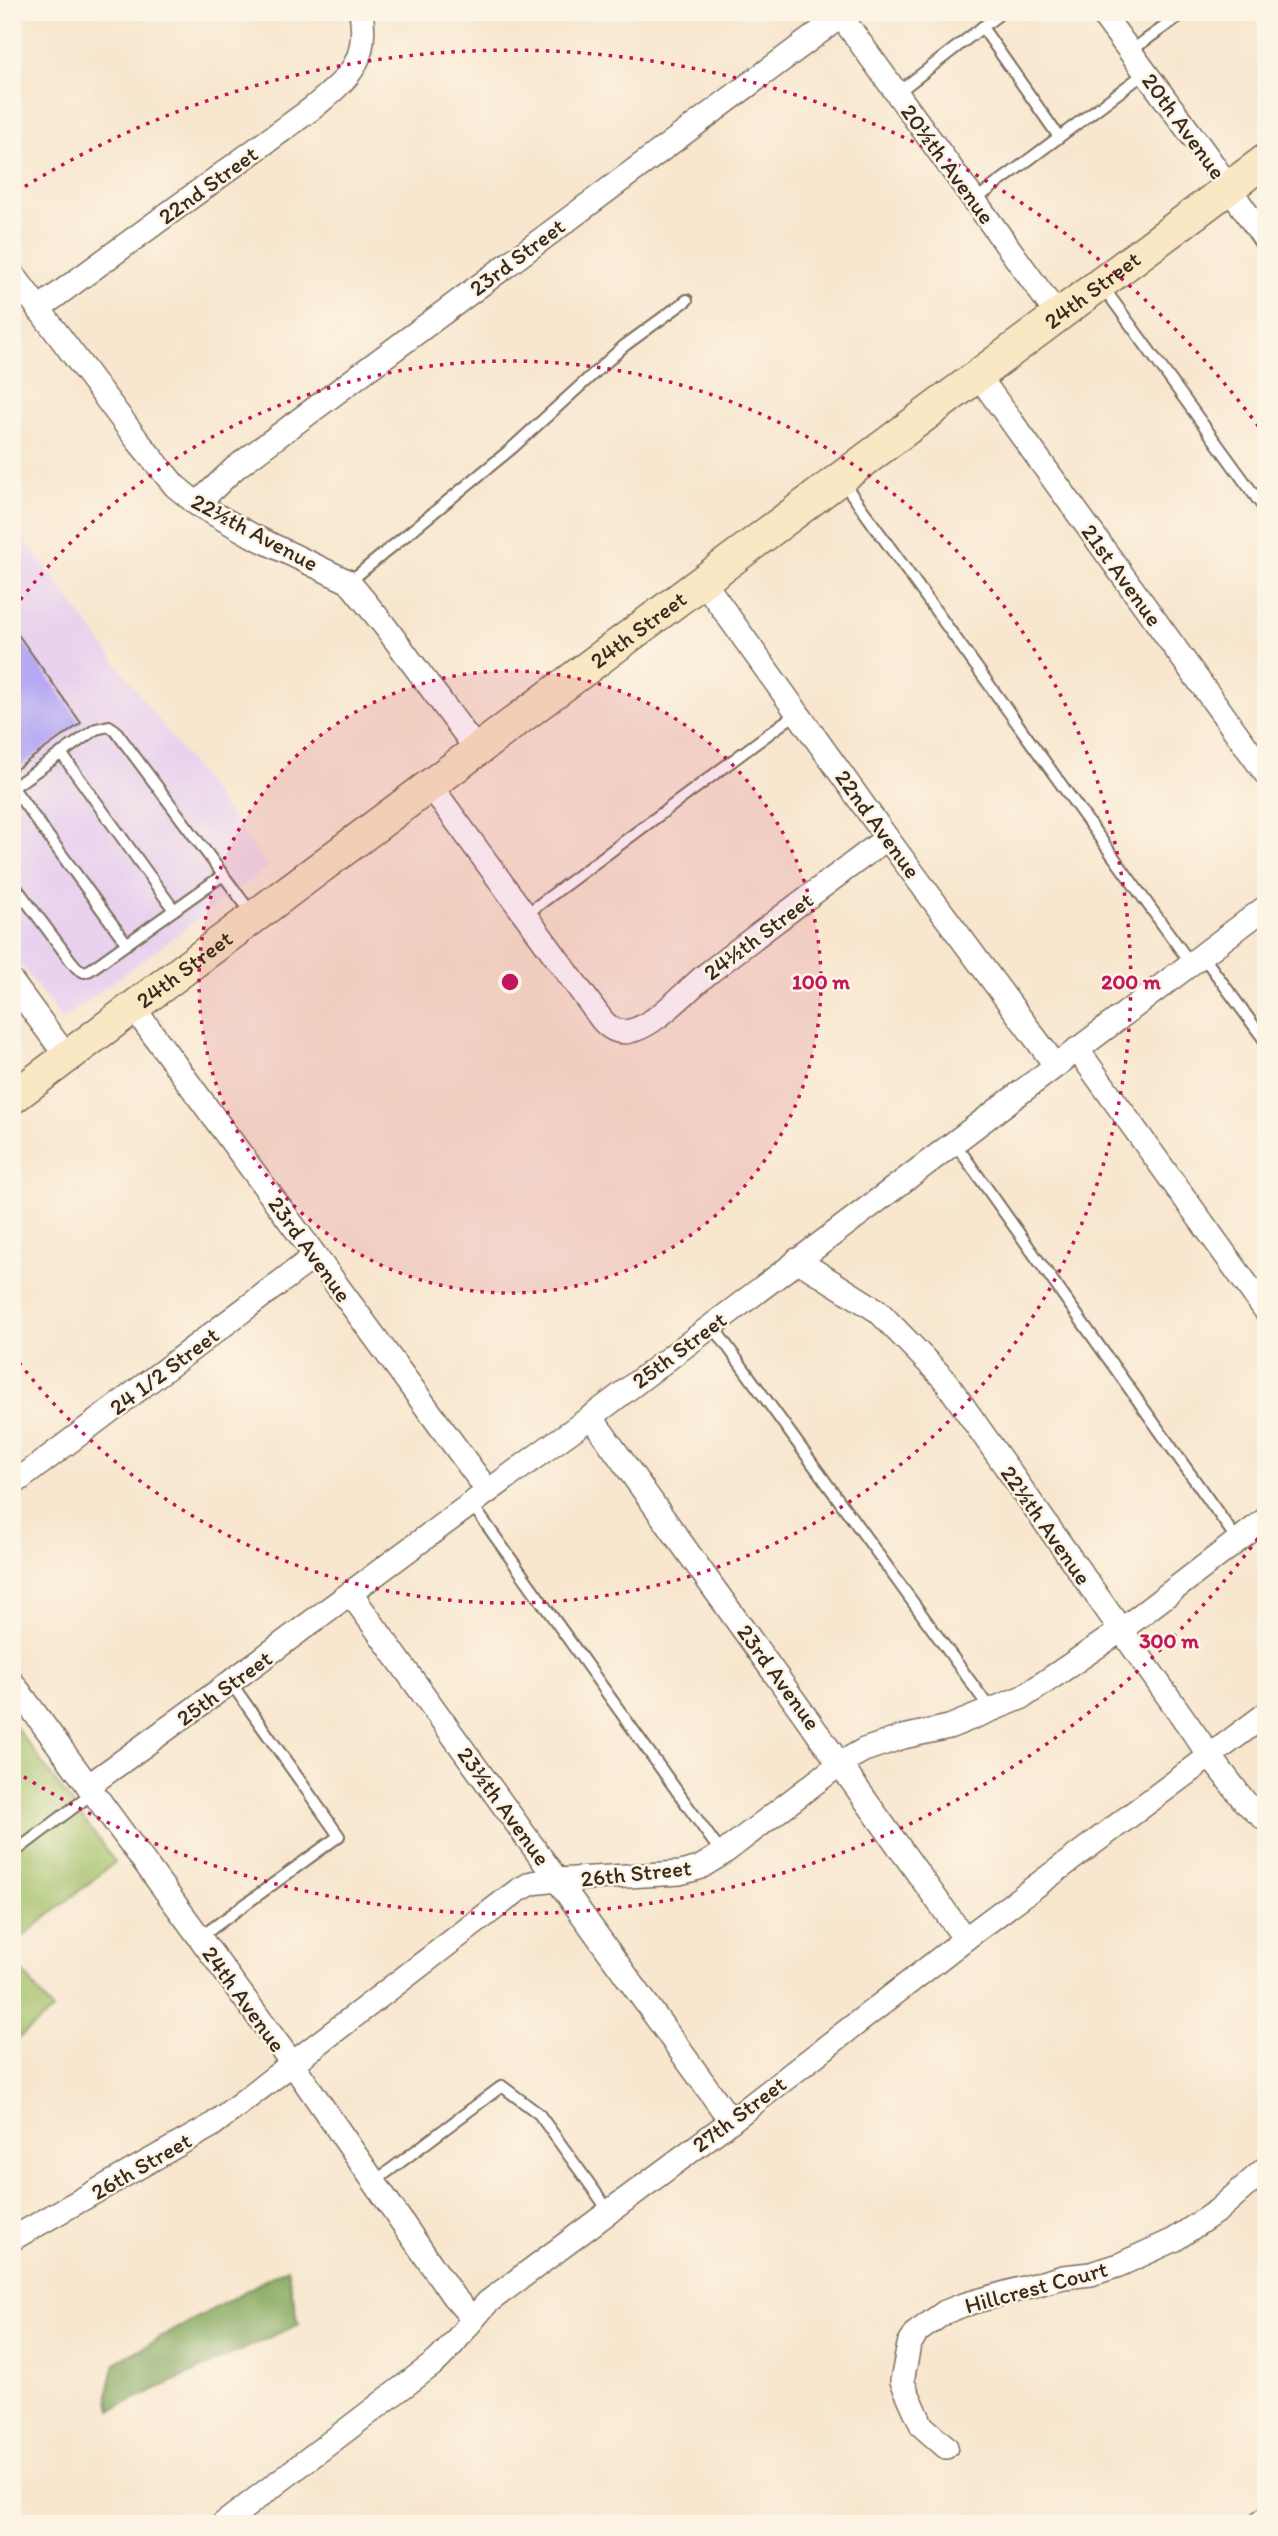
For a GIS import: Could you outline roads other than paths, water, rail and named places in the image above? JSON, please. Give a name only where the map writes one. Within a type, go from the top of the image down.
[{"type":"street","name":"22nd Street","points":[[38,309],[346,81],[356,66],[361,47],[364,29],[361,12]]},
{"type":"street","name":"20th Avenue","points":[[1101,12],[1266,241]]},
{"type":"street","name":"20½th Avenue","points":[[839,14],[1058,316]]},
{"type":"street","name":"23rd Street","points":[[197,504],[234,468],[839,14]]},
{"type":"street","name":"24th Street","points":[[12,1098],[1266,160]]},
{"type":"street","name":"22½th Avenue","points":[[12,273],[174,486],[197,504],[253,536],[349,582],[477,750]]},
{"type":"street","name":"21st Avenue","points":[[978,375],[1266,774]]},
{"type":"street","name":"22nd Avenue","points":[[703,581],[887,838],[1056,1066]]},
{"type":"street","points":[[430,785],[525,915]]},
{"type":"street","name":"24½th Street","points":[[525,915],[602,1020],[609,1027],[629,1032],[651,1020],[887,838]]},
{"type":"street","name":"25th Street","points":[[90,1790],[1266,908]]},
{"type":"street","points":[[12,982],[67,1057]]},
{"type":"street","name":"23rd Avenue","points":[[133,1007],[315,1256],[479,1497]]},
{"type":"street","points":[[1077,1049],[1266,1311]]},
{"type":"street","name":"24 1/2 Street","points":[[12,1485],[315,1256]]},
{"type":"street","name":"22½th Avenue","points":[[797,1260],[878,1311],[944,1379],[1210,1756],[1245,1802],[1266,1820]]},
{"type":"street","name":"23rd Avenue","points":[[591,1416],[965,1939]]},
{"type":"street","name":"26th Street","points":[[12,2239],[211,2126],[517,1891],[531,1883],[680,1873],[699,1868],[722,1854],[841,1763],[880,1744],[949,1727],[1023,1697],[1120,1631],[1266,1519]]},
{"type":"street","name":"23½th Avenue","points":[[351,1594],[731,2121]]},
{"type":"street","name":"24th Avenue","points":[[13,1685],[292,2063],[453,2296],[472,2319]]},
{"type":"street","name":"27th Street","points":[[223,2524],[438,2361],[457,2342],[472,2319],[488,2302],[731,2121],[965,1939],[1266,1714]]},
{"type":"street","name":"Hillcrest Court","points":[[946,2447],[922,2426],[902,2381],[909,2345],[917,2332],[945,2312],[963,2305],[1063,2277],[1100,2271],[1174,2240],[1217,2211],[1266,2168]]},
{"type":"street","points":[[1259,2524],[1266,2518]]},
{"type":"lane","points":[[897,93],[1002,12]]},
{"type":"lane","points":[[1129,52],[1185,12]]},
{"type":"lane","points":[[982,27],[1059,137]]},
{"type":"lane","points":[[975,201],[1145,73]]},
{"type":"lane","points":[[1101,284],[1266,511]]},
{"type":"lane","points":[[349,582],[511,449],[624,346],[687,300]]},
{"type":"lane","points":[[840,479],[1196,959],[1266,1042]]},
{"type":"lane","points":[[525,915],[799,712]]},
{"type":"lane","points":[[127,944],[13,788],[96,729],[108,726],[115,730],[254,917]]},
{"type":"lane","points":[[61,753],[174,910]]},
{"type":"lane","points":[[12,883],[77,968],[84,972],[223,875]]},
{"type":"lane","points":[[954,1142],[1238,1541]]},
{"type":"lane","points":[[712,1325],[991,1710]]},
{"type":"lane","points":[[479,1497],[722,1854]]},
{"type":"lane","points":[[199,1938],[339,1836],[231,1683]]},
{"type":"lane","points":[[12,1854],[90,1790]]},
{"type":"lane","points":[[374,2182],[502,2086],[539,2114],[609,2211]]}]
